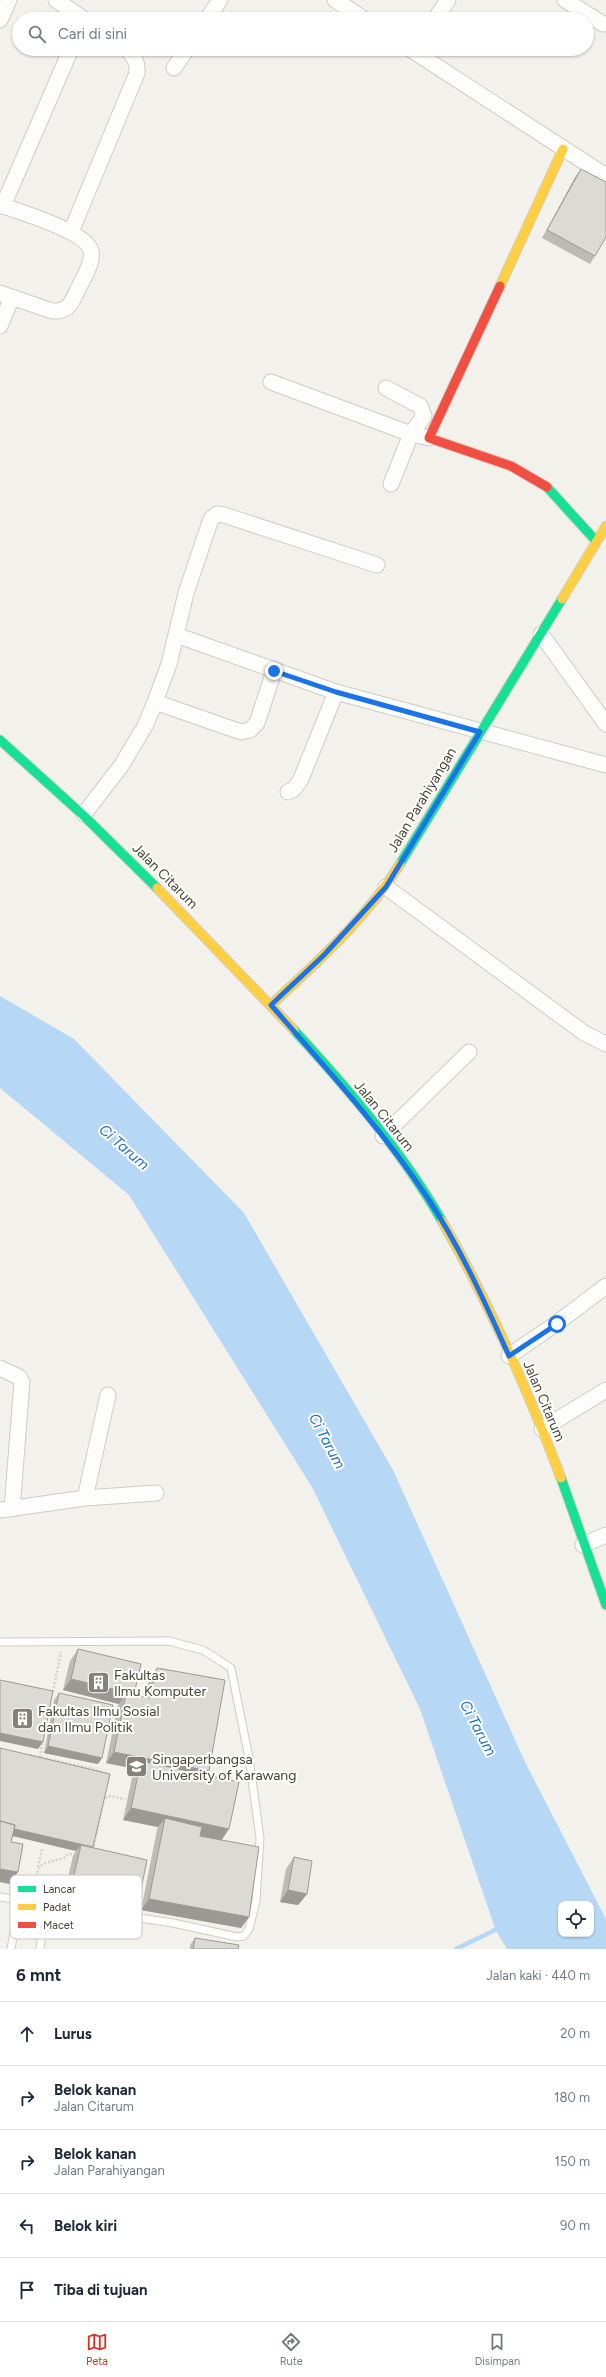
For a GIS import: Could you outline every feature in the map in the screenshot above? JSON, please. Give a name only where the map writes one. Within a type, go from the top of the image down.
[{"type":"street","points":[[0,20],[9,0]]},
{"type":"street","points":[[56,0],[74,12]]},
{"type":"street","points":[[212,12],[220,0]]},
{"type":"street","points":[[335,0],[353,12]]},
{"type":"street","points":[[440,12],[448,0]]},
{"type":"street","points":[[565,0],[584,12]]},
{"type":"street","points":[[594,18],[603,24]]},
{"type":"street","points":[[0,326],[6,295],[52,311],[60,312],[70,307],[88,269],[92,252],[89,244],[71,232],[1,205],[68,56]]},
{"type":"street","points":[[71,232],[137,73],[138,65],[133,56]]},
{"type":"street","points":[[174,68],[182,56]]},
{"type":"street","points":[[422,56],[606,176]]},
{"type":"street","points":[[429,438],[563,149]]},
{"type":"street","points":[[272,382],[411,434],[466,449],[535,478],[549,490],[596,541]]},
{"type":"street","points":[[386,388],[423,410],[424,416],[411,434],[391,484]]},
{"type":"street","points":[[84,814],[121,766],[145,726],[169,664],[186,593],[211,519],[216,514],[224,515],[377,564]]},
{"type":"street","name":"Jalan Parahiyangan","points":[[271,1005],[324,955],[386,887],[606,526]]},
{"type":"street","points":[[541,634],[606,724]]},
{"type":"street","points":[[176,635],[336,692],[606,765]]},
{"type":"street","points":[[155,702],[241,732],[250,730],[257,723],[274,671]]},
{"type":"street","points":[[288,792],[294,789],[301,779],[336,692]]},
{"type":"street","name":"Jalan Citarum","points":[[0,740],[84,814],[271,1005],[383,1136],[428,1198],[456,1246],[542,1428],[583,1545],[606,1605]]},
{"type":"street","points":[[386,887],[584,1033],[606,1044]]},
{"type":"street","points":[[383,1136],[469,1052]]},
{"type":"street","points":[[509,1356],[557,1324],[606,1286]]},
{"type":"street","points":[[0,1368],[19,1377],[22,1382],[6,1509],[85,1498],[156,1493]]},
{"type":"street","points":[[542,1428],[606,1390]]},
{"type":"street","points":[[85,1498],[108,1395]]},
{"type":"street","points":[[583,1545],[606,1535]]},
{"type":"lane","points":[[0,1642],[168,1641],[203,1650],[231,1668],[249,1758],[260,1838],[254,1908],[249,1929],[244,1936],[237,1937],[173,1923],[142,1919]]},
{"type":"lane","points":[[0,1897],[10,1898]]},
{"type":"lane","points":[[11,1949],[13,1939]]},
{"type":"lane","points":[[40,1949],[41,1939]]},
{"type":"path","points":[[52,1696],[62,1642]]},
{"type":"path","points":[[40,1757],[44,1734]]},
{"type":"path","points":[[27,1755],[94,1769],[109,1775],[92,1855]]},
{"type":"path","points":[[105,1798],[110,1796],[125,1799]]},
{"type":"path","points":[[36,1875],[42,1849]]},
{"type":"path","points":[[38,1868],[44,1862],[64,1858],[68,1854],[80,1854]]},
{"type":"water","name":"Ci Tarum","points":[[0,996],[74,1039],[244,1213],[393,1470],[526,1764],[606,1919],[606,1949],[507,1949],[496,1931],[420,1709],[312,1487],[129,1195],[0,1088]]},
{"type":"building","points":[[581,169],[606,182],[606,237],[595,256],[547,230]]},
{"type":"building","points":[[78,1649],[141,1664],[134,1694],[71,1679]]},
{"type":"building","points":[[157,1668],[225,1680],[209,1771],[114,1752],[126,1694],[150,1698]]},
{"type":"building","name":"Fakultas Ilmu Sosial dan Ilmu Politik","points":[[0,1680],[53,1691],[43,1742],[0,1733]]},
{"type":"building","points":[[59,1693],[113,1705],[102,1758],[48,1746]]},
{"type":"building","points":[[0,1748],[110,1774],[93,1847],[14,1829],[15,1825],[0,1821]]},
{"type":"building","points":[[141,1761],[239,1782],[229,1829],[131,1808]]},
{"type":"building","points":[[165,1818],[202,1827],[200,1836],[259,1847],[249,1917],[149,1899]]},
{"type":"building","points":[[0,1821],[15,1825],[11,1842],[23,1844],[18,1872],[0,1869]]},
{"type":"building","points":[[81,1845],[147,1860],[142,1884],[142,1875],[74,1875]]},
{"type":"building","points":[[294,1857],[312,1861],[307,1894],[288,1890]]},
{"type":"building","points":[[195,1938],[239,1945],[238,1949],[193,1949]]},
{"type":"waterway","points":[[456,1949],[499,1928]]},
{"type":"traffic: fast","points":[[547,487],[596,541]]},
{"type":"traffic: fast","points":[[400,864],[562,599]]},
{"type":"traffic: fast","points":[[0,740],[84,816],[157,888]]},
{"type":"traffic: fast","points":[[294,1030],[335,1075],[374,1122],[410,1170],[442,1221]]},
{"type":"traffic: fast","points":[[561,1478],[606,1605]]},
{"type":"traffic: slow","points":[[500,286],[563,149]]},
{"type":"traffic: slow","points":[[562,599],[606,526]]},
{"type":"traffic: slow","points":[[271,1005],[323,956],[357,921],[387,884],[400,864]]},
{"type":"traffic: slow","points":[[157,888],[294,1030]]},
{"type":"traffic: slow","points":[[442,1221],[476,1283],[507,1347],[561,1478]]},
{"type":"traffic: jam","points":[[500,286],[429,438],[511,466],[547,487]]},
{"type":"place","name":"Fakultas Ilmu Komputer","points":[[98,1683]]},
{"type":"place","name":"Fakultas Ilmu Sosial dan Ilmu Politik","points":[[22,1719]]},
{"type":"place","name":"Singaperbangsa University of Karawang","points":[[136,1767]]},
{"type":"route","points":[[274,671],[336,692],[480,732],[386,887],[324,955],[271,1005],[383,1136],[428,1198],[456,1246],[509,1356],[557,1324]]}]
